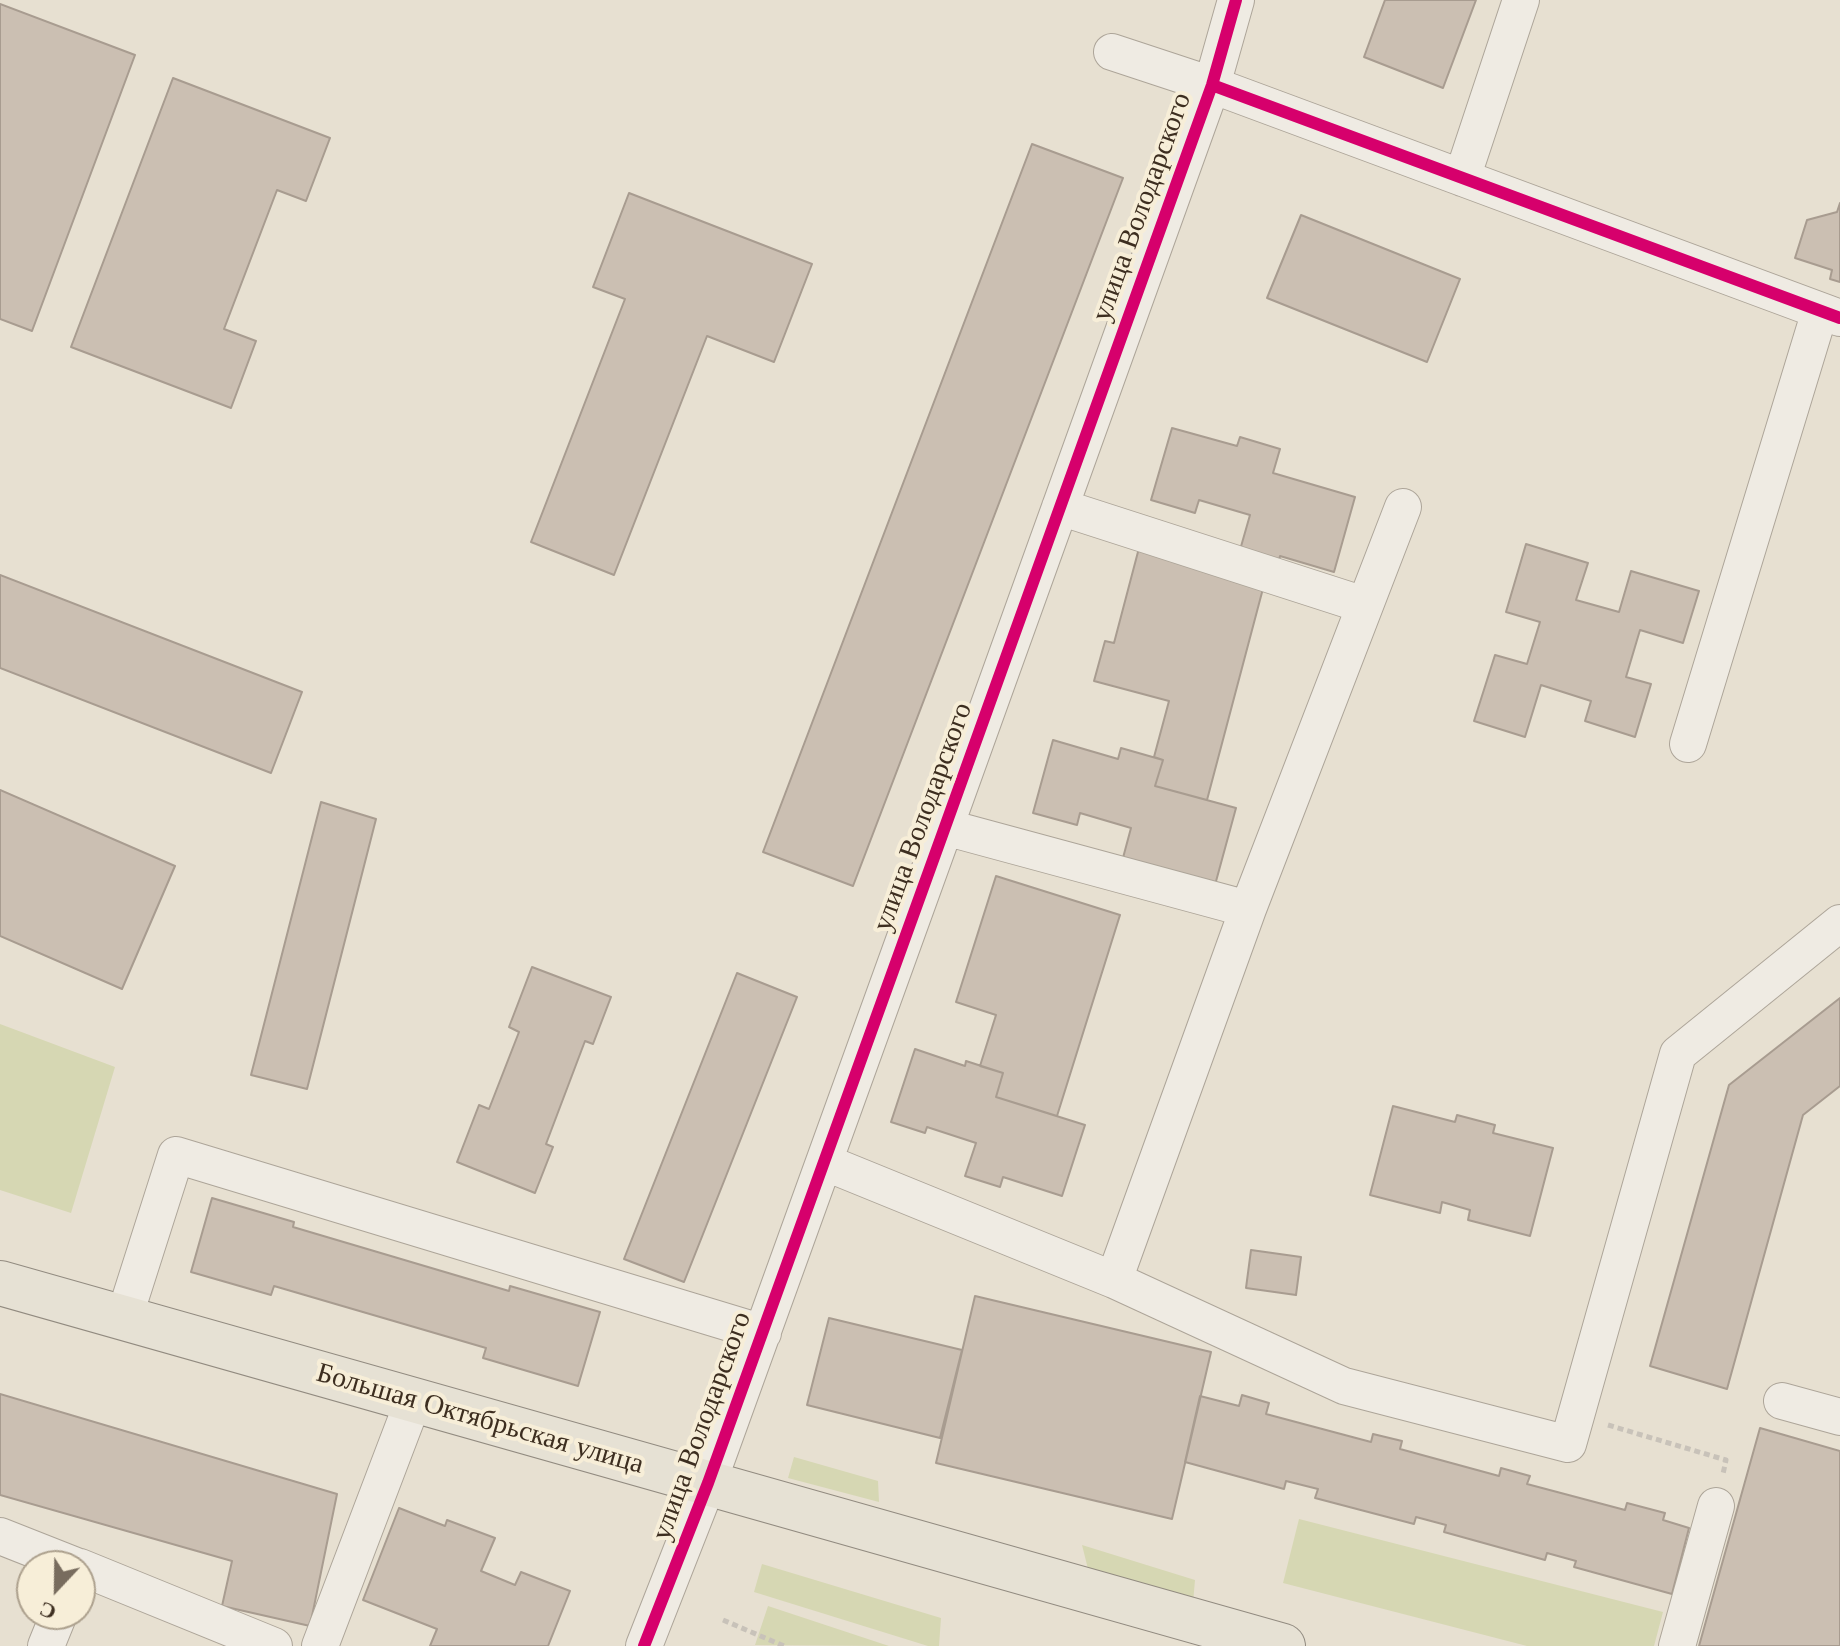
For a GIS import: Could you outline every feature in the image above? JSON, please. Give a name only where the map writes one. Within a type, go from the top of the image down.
[{"type":"main road","name":"Большая Октябрьская улица","points":[[0,1283],[1283,1646]]},
{"type":"street","name":"улица Володарского","points":[[644,1646],[763,1333],[1212,85],[1236,0]]},
{"type":"street","points":[[1462,178],[1521,0]]},
{"type":"street","points":[[1112,52],[1212,85],[1830,314],[1688,744]]},
{"type":"street","points":[[1060,507],[1364,605]]},
{"type":"street","points":[[1114,1280],[1248,909],[1403,507]]},
{"type":"street","points":[[945,827],[1248,909]]},
{"type":"street","points":[[824,1162],[1114,1280],[1344,1386],[1568,1444],[1678,1054],[1840,923]]},
{"type":"street","points":[[124,1318],[176,1155],[763,1333]]},
{"type":"street","points":[[320,1646],[414,1399]]},
{"type":"street","points":[[1782,1401],[1840,1417]]},
{"type":"street","points":[[1677,1646],[1716,1506]]},
{"type":"street","points":[[0,1536],[35,1550]]},
{"type":"street","points":[[96,1574],[274,1646]]},
{"type":"path","points":[[1576,1416],[1726,1460],[1716,1506]]},
{"type":"path","points":[[723,1620],[784,1646]]},
{"type":"green space","points":[[0,1024],[115,1067],[71,1213],[0,1190]]},
{"type":"green space","points":[[794,1457],[878,1481],[879,1502],[788,1478]]},
{"type":"green space","points":[[1299,1519],[1663,1612],[1654,1646],[1527,1646],[1283,1583]]},
{"type":"green space","points":[[1082,1545],[1195,1580],[1193,1603],[1089,1573]]},
{"type":"green space","points":[[762,1564],[941,1618],[939,1646],[928,1646],[754,1592]]},
{"type":"green space","points":[[768,1606],[889,1646],[755,1645]]},
{"type":"building","points":[[1385,0],[1476,0],[1443,88],[1364,57]]},
{"type":"building","points":[[0,4],[135,55],[32,331],[0,319]]},
{"type":"building","points":[[173,78],[330,138],[306,201],[277,190],[224,329],[256,341],[231,408],[71,347]]},
{"type":"building","points":[[1032,144],[1123,178],[853,886],[763,852]]},
{"type":"building","points":[[629,193],[812,264],[774,362],[707,336],[614,575],[531,542],[625,299],[593,287]]},
{"type":"building","points":[[1840,203],[1840,282],[1830,279],[1832,270],[1795,258],[1807,220],[1837,212]]},
{"type":"building","points":[[1301,215],[1460,279],[1427,362],[1267,298]]},
{"type":"building","points":[[1172,428],[1237,446],[1240,437],[1280,449],[1273,473],[1355,497],[1334,572],[1280,556],[1277,568],[1238,557],[1250,515],[1199,500],[1195,513],[1151,500]]},
{"type":"building","points":[[1526,544],[1588,563],[1576,600],[1619,612],[1631,571],[1699,591],[1683,643],[1640,630],[1626,677],[1651,684],[1635,737],[1585,721],[1591,701],[1541,685],[1525,737],[1474,721],[1495,655],[1527,664],[1540,622],[1506,612]]},
{"type":"building","points":[[1139,548],[1265,581],[1207,800],[1155,786],[1163,760],[1154,757],[1169,701],[1094,681],[1105,641],[1114,643]]},
{"type":"building","points":[[0,575],[302,692],[271,773],[0,668]]},
{"type":"building","points":[[1053,740],[1118,759],[1121,748],[1163,760],[1155,786],[1236,808],[1215,885],[1120,869],[1131,828],[1080,813],[1077,825],[1033,813]]},
{"type":"building","points":[[0,790],[175,866],[122,989],[0,936]]},
{"type":"building","points":[[321,802],[376,819],[307,1089],[251,1075]]},
{"type":"building","points":[[996,876],[1120,915],[1057,1116],[996,1097],[1003,1073],[980,1066],[996,1015],[956,1002]]},
{"type":"building","points":[[532,967],[611,997],[593,1044],[585,1041],[546,1144],[553,1147],[535,1193],[457,1162],[479,1105],[489,1109],[519,1032],[509,1027]]},
{"type":"building","points":[[737,973],[797,997],[684,1282],[624,1259]]},
{"type":"building","points":[[1840,998],[1840,1086],[1803,1115],[1727,1389],[1650,1366],[1729,1085]]},
{"type":"building","points":[[915,1049],[965,1066],[966,1061],[1003,1073],[996,1097],[1085,1125],[1062,1196],[1003,1177],[1000,1187],[965,1176],[976,1143],[927,1127],[925,1133],[891,1122]]},
{"type":"building","points":[[1393,1106],[1455,1122],[1457,1115],[1495,1125],[1493,1133],[1553,1148],[1530,1236],[1468,1220],[1470,1210],[1442,1202],[1440,1213],[1370,1195]]},
{"type":"building","points":[[212,1198],[294,1222],[293,1227],[509,1291],[510,1286],[600,1312],[578,1386],[483,1358],[486,1348],[274,1286],[271,1295],[191,1272]]},
{"type":"building","points":[[1251,1250],[1301,1257],[1296,1295],[1246,1288]]},
{"type":"building","points":[[975,1296],[1211,1352],[1172,1519],[936,1463]]},
{"type":"building","points":[[829,1318],[962,1350],[940,1438],[807,1405]]},
{"type":"building","points":[[0,1394],[337,1494],[310,1626],[222,1606],[232,1561],[0,1495]]},
{"type":"building","points":[[1242,1395],[1269,1403],[1266,1414],[1371,1442],[1373,1434],[1402,1441],[1400,1449],[1499,1476],[1501,1468],[1530,1476],[1527,1484],[1625,1510],[1627,1503],[1665,1513],[1663,1520],[1689,1528],[1672,1594],[1574,1567],[1576,1561],[1547,1553],[1545,1560],[1444,1532],[1446,1525],[1416,1517],[1414,1524],[1315,1498],[1318,1489],[1286,1481],[1284,1489],[1185,1462],[1200,1396],[1239,1406]]},
{"type":"building","points":[[1760,1428],[1840,1451],[1840,1646],[1699,1646]]},
{"type":"building","points":[[399,1508],[445,1526],[447,1520],[495,1538],[481,1571],[515,1585],[521,1572],[570,1591],[548,1646],[430,1646],[437,1629],[363,1600]]},
{"type":"cycle path","points":[[644,1646],[708,1483],[1212,85],[1236,0]]},
{"type":"cycle path","points":[[1212,85],[1840,318]]}]
